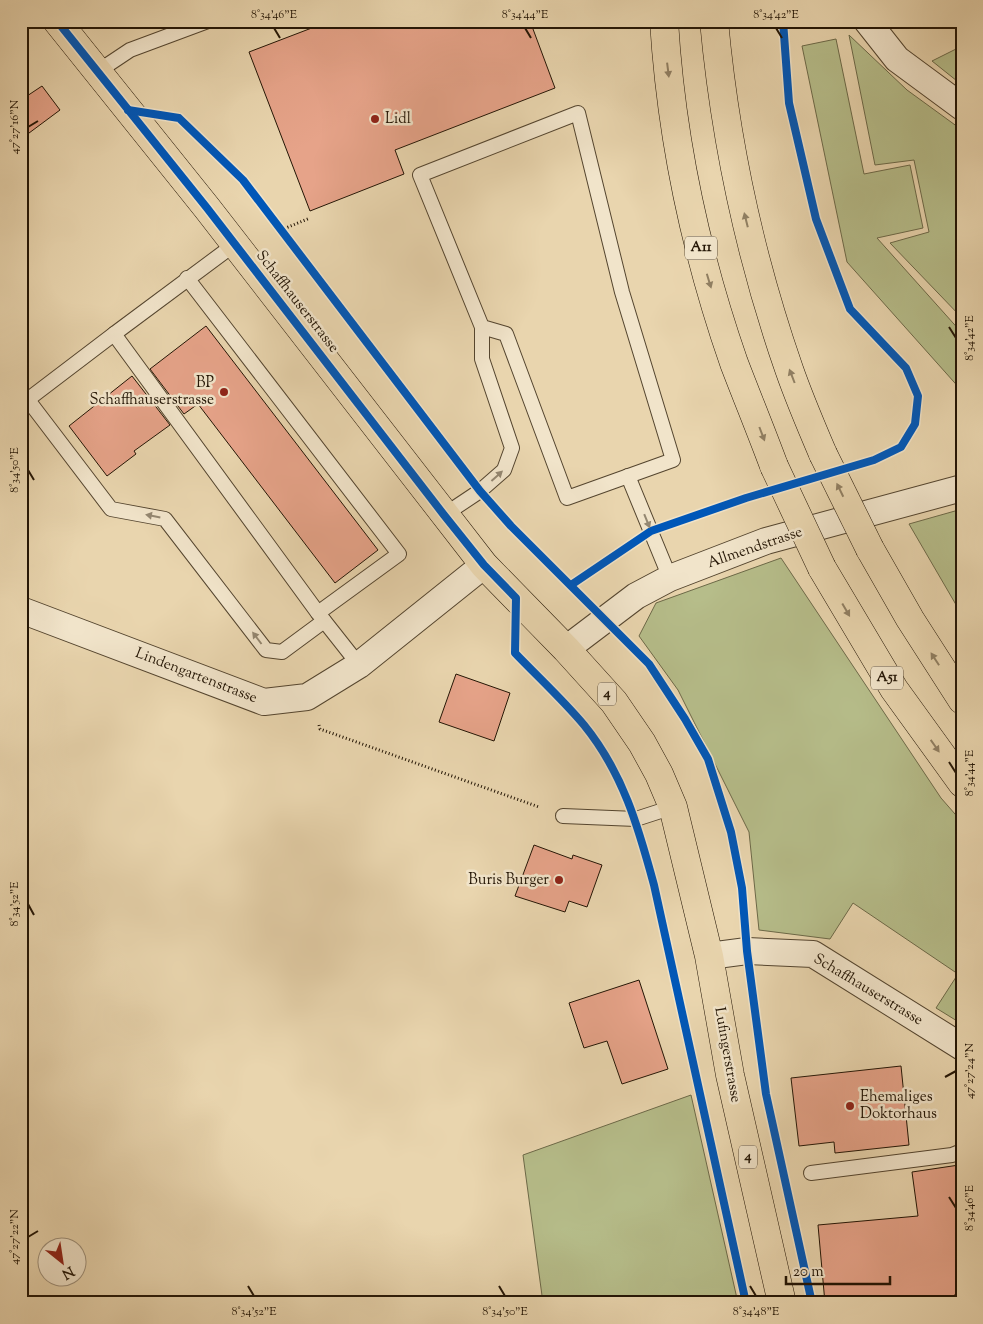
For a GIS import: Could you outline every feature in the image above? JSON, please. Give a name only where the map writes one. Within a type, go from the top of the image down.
[{"type":"main road","name":"Schaffhauserstrasse","points":[[57,21],[235,244],[484,565],[566,649],[614,702],[659,774],[673,806]]},
{"type":"main road","name":"A11","points":[[664,21],[672,103],[685,180],[706,268],[734,362],[774,466]]},
{"type":"main road","points":[[714,21],[722,100],[739,191],[762,281],[789,370],[822,454],[870,550],[910,619],[962,700]]},
{"type":"main road","points":[[722,100],[726,21]]},
{"type":"main road","name":"A51","points":[[774,466],[822,568],[894,689],[962,783]]},
{"type":"main road","name":"Lufingerstrasse","points":[[673,806],[708,956],[730,1075],[782,1303]]},
{"type":"street","points":[[867,21],[897,60],[962,107]]},
{"type":"street","name":"Allmendstrasse","points":[[566,649],[636,596],[670,578],[766,541],[962,488]]},
{"type":"street","name":"Lindengartenstrasse","points":[[22,608],[264,702],[307,697],[359,665],[484,565]]},
{"type":"street","name":"Schaffhauserstrasse","points":[[708,956],[747,952],[813,954],[962,1048]]},
{"type":"lane","points":[[98,72],[130,50],[208,21]]},
{"type":"lane","points":[[444,515],[480,491],[504,470],[512,448],[482,359],[482,327],[420,175],[578,113],[622,292],[673,460],[568,498],[506,334],[482,327]]},
{"type":"lane","points":[[187,278],[400,554],[321,617],[282,652],[266,650],[165,519],[111,509],[25,402],[187,278],[235,244]]},
{"type":"lane","points":[[114,334],[321,617],[359,665]]},
{"type":"lane","points":[[628,476],[670,578]]},
{"type":"lane","points":[[563,816],[636,820],[673,806]]},
{"type":"lane","points":[[811,1173],[952,1155],[962,1151]]},
{"type":"path","points":[[281,230],[310,218]]},
{"type":"path","points":[[275,223],[287,238]]},
{"type":"path","points":[[307,697],[320,729],[563,816]]},
{"type":"green space","points":[[849,35],[907,90],[962,130],[962,318],[890,243],[929,232],[914,160],[875,165]]},
{"type":"green space","points":[[836,39],[864,174],[910,165],[923,228],[877,238],[962,333],[962,391],[847,262],[802,46]]},
{"type":"green space","points":[[962,46],[962,85],[932,61]]},
{"type":"green space","points":[[962,509],[962,615],[909,524]]},
{"type":"green space","points":[[781,558],[941,798],[962,822],[962,1024],[936,1008],[958,974],[853,903],[830,939],[759,930],[749,832],[678,690],[639,636],[656,603]]},
{"type":"green space","points":[[691,1095],[738,1303],[543,1303],[523,1155]]},
{"type":"building","name":"Lidl","points":[[330,21],[530,21],[555,88],[395,150],[404,174],[310,211],[249,52]]},
{"type":"building","points":[[42,86],[60,110],[21,139],[21,100]]},
{"type":"building","points":[[206,326],[378,550],[335,583],[198,404],[184,414],[150,369]]},
{"type":"building","points":[[132,376],[170,425],[134,451],[136,454],[107,476],[69,426]]},
{"type":"building","points":[[456,674],[510,693],[494,741],[439,722]]},
{"type":"building","name":"Buris Burger","points":[[534,845],[572,859],[573,855],[602,865],[587,907],[569,901],[565,912],[515,896]]},
{"type":"building","points":[[639,980],[668,1069],[622,1084],[607,1041],[584,1048],[569,1003]]},
{"type":"building","name":"Ehemaliges Doktorhaus","points":[[901,1066],[909,1145],[835,1153],[834,1142],[799,1146],[791,1078]]},
{"type":"building","points":[[959,1165],[962,1188],[962,1293],[955,1294],[956,1303],[825,1303],[818,1225],[918,1216],[912,1172]]},
{"type":"cycle path","points":[[57,21],[207,208],[444,515],[484,565],[516,598],[515,653],[584,725],[598,743],[609,762],[628,801],[654,885],[746,1303]]},
{"type":"cycle path","points":[[571,585],[651,531],[746,498],[874,460],[901,447],[915,424],[918,396],[906,368],[850,309],[816,219],[789,103],[783,21]]},
{"type":"cycle path","points":[[128,110],[179,118],[243,180],[480,491],[511,526],[649,664],[685,719],[708,759],[731,832],[742,888],[747,951],[766,1094],[812,1303]]},
{"type":"place","name":"Lidl","points":[[375,119]]},
{"type":"place","name":"BP Schaffhauserstrasse","points":[[224,392]]},
{"type":"place","name":"Buris Burger","points":[[559,880]]},
{"type":"place","name":"Ehemaliges Doktorhaus","points":[[850,1106]]}]
